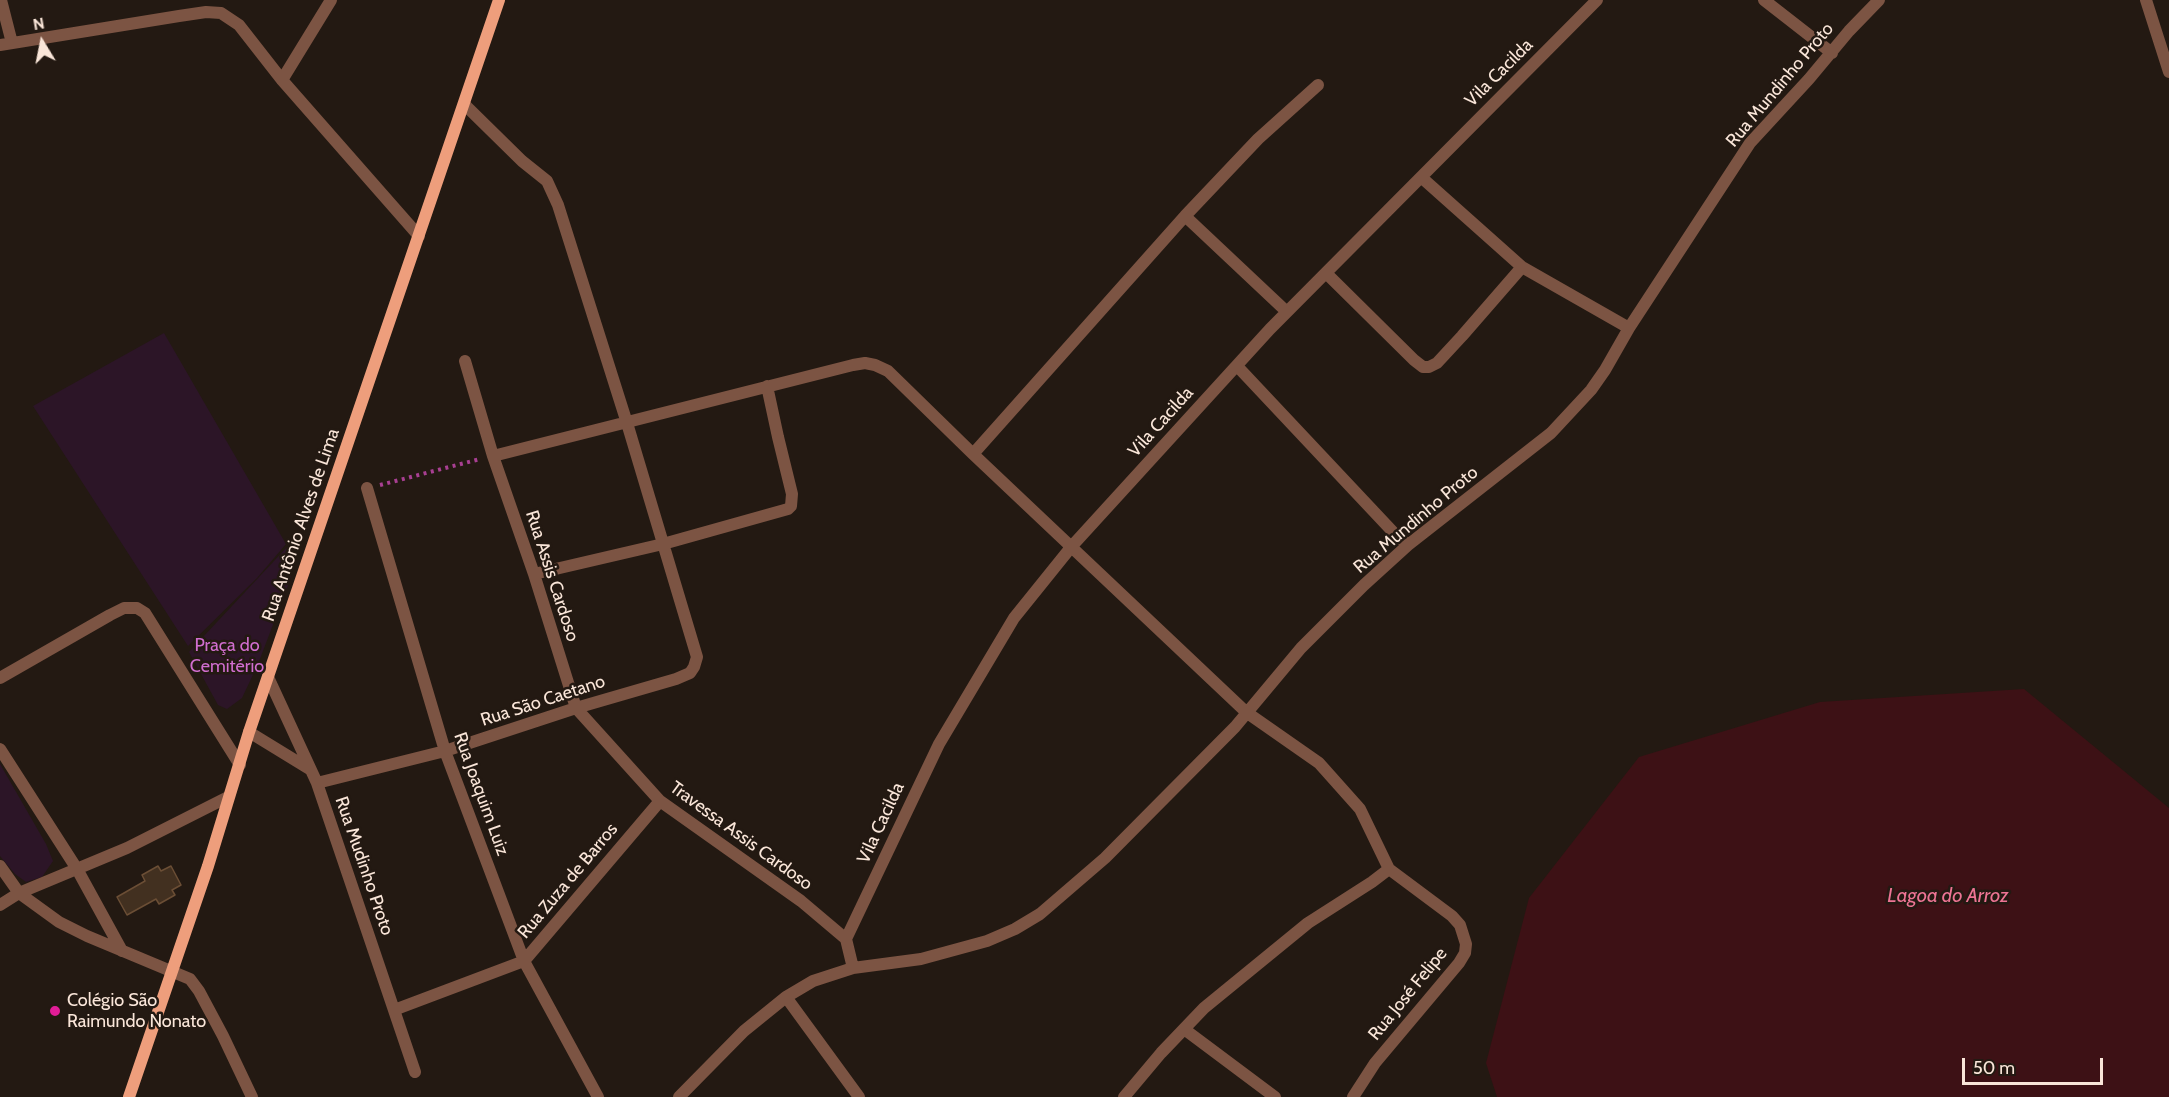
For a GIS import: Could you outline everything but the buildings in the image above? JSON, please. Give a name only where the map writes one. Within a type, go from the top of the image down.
[{"type":"main road","name":"Rua Antônio Alves de Lima","points":[[129,1097],[208,866],[249,732],[499,0]]},
{"type":"street","points":[[1,0],[6,44],[206,12],[220,13],[239,24],[282,80],[419,236]]},
{"type":"street","points":[[282,80],[331,0]]},
{"type":"street","name":"Vila Cacilda","points":[[846,939],[939,744],[1014,618],[1072,546],[1287,312],[1597,0]]},
{"type":"street","points":[[1764,0],[1832,53]]},
{"type":"street","name":"Rua Mundinho Proto","points":[[679,1097],[744,1031],[786,997],[813,981],[853,969],[921,959],[987,941],[1015,929],[1040,914],[1128,837],[1183,778],[1201,763],[1235,727],[1251,715],[1301,648],[1364,585],[1408,545],[1551,433],[1591,390],[1750,143],[1879,0]]},
{"type":"street","points":[[2146,0],[2169,72]]},
{"type":"street","points":[[973,454],[1185,216],[1258,139],[1318,85]]},
{"type":"street","points":[[464,104],[522,161],[547,181],[558,205],[663,544]]},
{"type":"street","points":[[1421,177],[1522,267],[1629,328]]},
{"type":"street","points":[[1185,216],[1287,312]]},
{"type":"street","points":[[1326,273],[1414,360],[1423,367],[1429,367],[1437,363],[1522,267]]},
{"type":"street","name":"Rua Assis Cardoso","points":[[465,361],[493,456],[534,574],[576,708]]},
{"type":"street","points":[[493,456],[853,365],[865,363],[875,365],[888,371],[1251,715],[1319,763],[1360,810],[1389,868],[1372,882],[1308,923],[1204,1008],[1124,1097]]},
{"type":"street","points":[[1237,366],[1408,545]]},
{"type":"street","points":[[534,574],[663,544],[789,509],[792,494],[767,386]]},
{"type":"street","name":"Rua Joaquim Luiz","points":[[367,488],[445,751],[524,962],[598,1097]]},
{"type":"street","name":"Rua São Caetano","points":[[315,777],[445,751],[576,708],[676,680],[690,673],[697,657],[663,544]]},
{"type":"street","points":[[0,678],[110,615],[132,607],[145,613],[240,765]]},
{"type":"street","name":"Rua Mudinho Proto","points":[[268,677],[315,777],[415,1072]]},
{"type":"street","name":"Travessa Assis Cardoso","points":[[576,708],[660,801],[801,901],[846,939]]},
{"type":"street","points":[[249,732],[315,777]]},
{"type":"street","points":[[0,749],[77,869],[122,951]]},
{"type":"street","points":[[0,905],[19,893],[127,848],[228,797]]},
{"type":"street","name":"Rua Zuza de Barros","points":[[394,1010],[524,962],[660,801]]},
{"type":"street","points":[[0,866],[19,893],[59,922],[190,979],[199,991],[252,1097]]},
{"type":"street","name":"Rua José Felipe","points":[[1353,1097],[1375,1063],[1465,953],[1466,944],[1460,925],[1452,916],[1389,868]]},
{"type":"street","points":[[846,939],[853,969]]},
{"type":"street","points":[[786,997],[859,1097]]},
{"type":"street","points":[[1184,1029],[1275,1097]]},
{"type":"path","points":[[367,488],[493,456]]},
{"type":"green space","points":[[164,333],[286,544],[257,578],[188,646],[33,406]]},
{"type":"green space","name":"Praça do Cemitério","points":[[288,546],[292,549],[295,558],[290,580],[258,664],[242,698],[227,709],[218,705],[189,652]]},
{"type":"green space","points":[[0,764],[46,844],[53,861],[42,877],[26,882],[15,874],[0,856]]},
{"type":"water","name":"Lagoa do Arroz","points":[[2024,689],[2169,808],[2169,1097],[1497,1097],[1486,1063],[1529,898],[1639,757],[1820,702]]},
{"type":"place","name":"Colégio São Raimundo Nonato","points":[[55,1011]]}]
